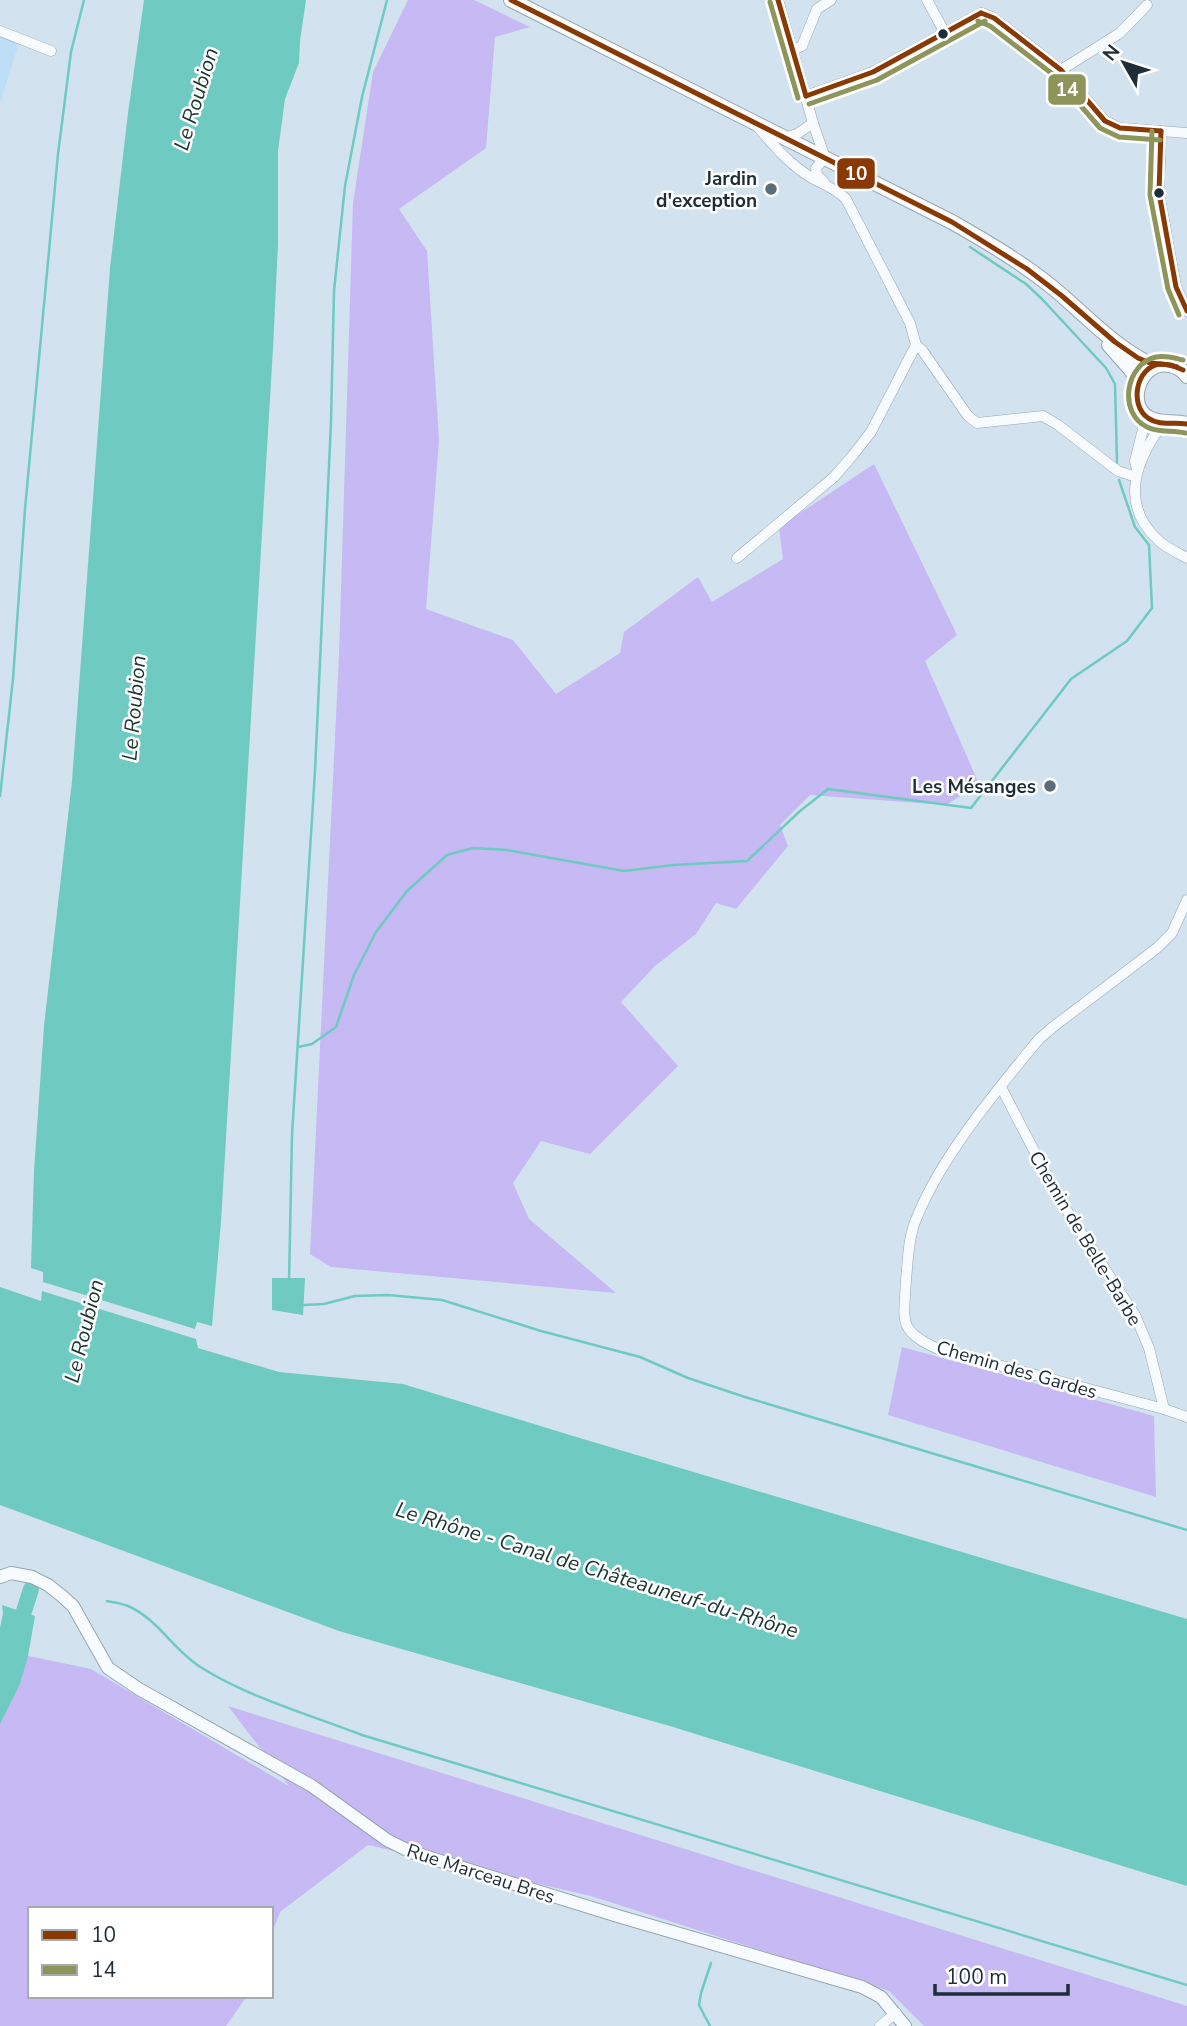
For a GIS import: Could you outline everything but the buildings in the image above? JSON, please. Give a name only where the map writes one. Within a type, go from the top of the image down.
[{"type":"main road","points":[[511,0],[952,222],[999,249],[1054,289],[1091,324],[1139,382],[1139,405],[1146,418],[1187,424]]},
{"type":"main road","points":[[1091,324],[1124,349],[1154,366]]},
{"type":"main road","points":[[1139,382],[1154,366],[1165,364],[1186,371]]},
{"type":"main road","points":[[1167,423],[1187,412]]},
{"type":"street","points":[[778,0],[825,158],[816,168],[817,175],[827,185]]},
{"type":"street","points":[[793,50],[802,46],[817,9],[831,0]]},
{"type":"street","points":[[926,0],[944,33]]},
{"type":"street","points":[[1062,70],[1120,33],[1147,5]]},
{"type":"street","points":[[806,96],[873,72],[981,13],[994,18],[1062,70],[1105,121],[1120,128],[1187,133]]},
{"type":"street","points":[[0,31],[51,51]]},
{"type":"street","points":[[784,138],[797,134],[813,123]]},
{"type":"street","points":[[756,124],[798,168],[836,189],[846,199],[910,323],[916,345],[968,416],[977,423],[1043,416],[1118,471],[1136,474]]},
{"type":"street","points":[[1161,131],[1159,193],[1176,288],[1187,311]]},
{"type":"street","points":[[737,558],[834,477],[853,455],[870,432],[916,345]]},
{"type":"street","points":[[1146,418],[1135,461],[1134,488],[1142,517],[1160,541],[1187,558]]},
{"type":"street","points":[[1136,474],[1150,442],[1167,423]]},
{"type":"street","name":"Chemin des Gardes","points":[[1164,1409],[938,1349],[911,1333],[905,1325],[909,1248],[914,1223],[951,1153],[1039,1039],[1157,948],[1172,933],[1187,900]]},
{"type":"street","name":"Chemin de Belle-Barbe","points":[[1000,1087],[1058,1197],[1135,1315],[1149,1348],[1164,1409]]},
{"type":"street","points":[[1164,1409],[1187,1417]]},
{"type":"street","name":"Rue Marceau Bres","points":[[0,1577],[11,1573],[32,1577],[48,1585],[73,1606],[108,1668],[139,1689],[312,1786],[387,1840],[411,1852],[862,1987],[881,1997],[905,2026]]},
{"type":"street","points":[[880,2026],[896,2013]]},
{"type":"shaded area","points":[[408,0],[474,0],[530,27],[495,37],[486,148],[399,209],[427,251],[439,440],[426,609],[513,640],[556,694],[620,653],[624,632],[698,577],[712,602],[783,559],[779,527],[874,464],[957,635],[925,661],[979,784],[946,805],[810,795],[780,825],[788,846],[736,909],[716,903],[696,934],[655,966],[621,1002],[678,1066],[590,1154],[541,1141],[513,1183],[529,1219],[616,1293],[331,1267],[310,1254],[339,655],[353,203],[373,72]]},
{"type":"shaded area","points":[[0,32],[15,38],[18,46],[0,103]]},
{"type":"shaded area","points":[[902,1347],[1154,1416],[1156,1497],[888,1415]]},
{"type":"shaded area","points":[[0,1650],[91,1669],[289,1786],[228,1706],[1187,2006],[1187,2026],[924,2026],[889,1991],[591,1896],[368,1845],[280,1912],[273,1931],[273,1907],[28,1907],[28,1998],[246,1998],[226,2026],[0,2026]]},
{"type":"water","points":[[144,0],[306,0],[299,63],[285,99],[278,151],[278,244],[273,348],[221,1222],[212,1326],[197,1322],[195,1329],[43,1282],[43,1272],[31,1268],[34,1171],[44,1026],[72,781],[110,268]]},
{"type":"water","points":[[272,1278],[305,1278],[303,1315],[272,1310]]},
{"type":"water","name":"Le Rhône - Canal de Châteauneuf-du-Rhône","points":[[0,1287],[41,1301],[42,1291],[196,1339],[198,1348],[279,1372],[403,1384],[1187,1619],[1187,1886],[673,1727],[339,1631],[0,1505]]},
{"type":"water","points":[[2,1605],[35,1616],[20,1684],[0,1724],[0,1628]]},
{"type":"waterway","points":[[0,796],[13,679],[25,509],[58,154],[71,52],[84,0]]},
{"type":"waterway","points":[[289,1282],[292,1135],[315,771],[331,422],[334,291],[345,186],[362,97],[387,0]]},
{"type":"waterway","points":[[970,247],[1026,284],[1106,368],[1115,384],[1117,463]]},
{"type":"waterway","points":[[298,1047],[312,1044],[336,1027],[354,975],[376,932],[407,891],[447,855],[473,848],[507,850],[624,871],[747,861],[800,811],[828,789],[971,808],[1071,679],[1127,641],[1152,608],[1149,545],[1135,527],[1119,480]]},
{"type":"waterway","points":[[303,1305],[324,1304],[355,1296],[388,1295],[442,1300],[541,1331],[640,1357],[688,1378],[745,1397],[1187,1530]]},
{"type":"waterway","name":"Le Roubion","points":[[18,1630],[31,1589]]},
{"type":"waterway","points":[[107,1601],[139,1612],[192,1661],[220,1678],[259,1697],[362,1735],[1187,1985]]},
{"type":"waterway","points":[[710,2026],[699,2005],[711,1963]]},
{"type":"transit line","name":"10","points":[[511,0],[952,222],[1027,269],[1138,358],[1183,370]]},
{"type":"transit line","name":"10","points":[[778,0],[806,96]]},
{"type":"transit line","name":"14","points":[[770,2],[798,98]]},
{"type":"transit line","name":"10","points":[[981,13],[994,18],[1061,70],[1105,121],[1120,128],[1161,131]]},
{"type":"transit line","name":"10","points":[[806,96],[873,72],[981,13]]},
{"type":"transit line","name":"14","points":[[978,21],[990,26],[1055,76],[1100,128],[1119,137],[1160,140]]},
{"type":"transit line","name":"14","points":[[809,104],[877,80],[985,21]]},
{"type":"transit line","name":"14","points":[[1152,131],[1150,195],[1168,289],[1179,315]]},
{"type":"transit line","name":"10","points":[[1161,131],[1159,193],[1176,287],[1187,311]]},
{"type":"transit line","name":"14","points":[[1183,360],[1160,356],[1146,361],[1137,369],[1132,379],[1129,401],[1138,420],[1147,427],[1185,433]]},
{"type":"transit line","name":"10","points":[[1177,367],[1160,364],[1145,372],[1138,387],[1138,404],[1142,412],[1152,420],[1187,424]]},
{"type":"place","name":"Jardin d'exception","points":[[771,189]]},
{"type":"place","name":"Les Mésanges","points":[[1050,786]]}]
